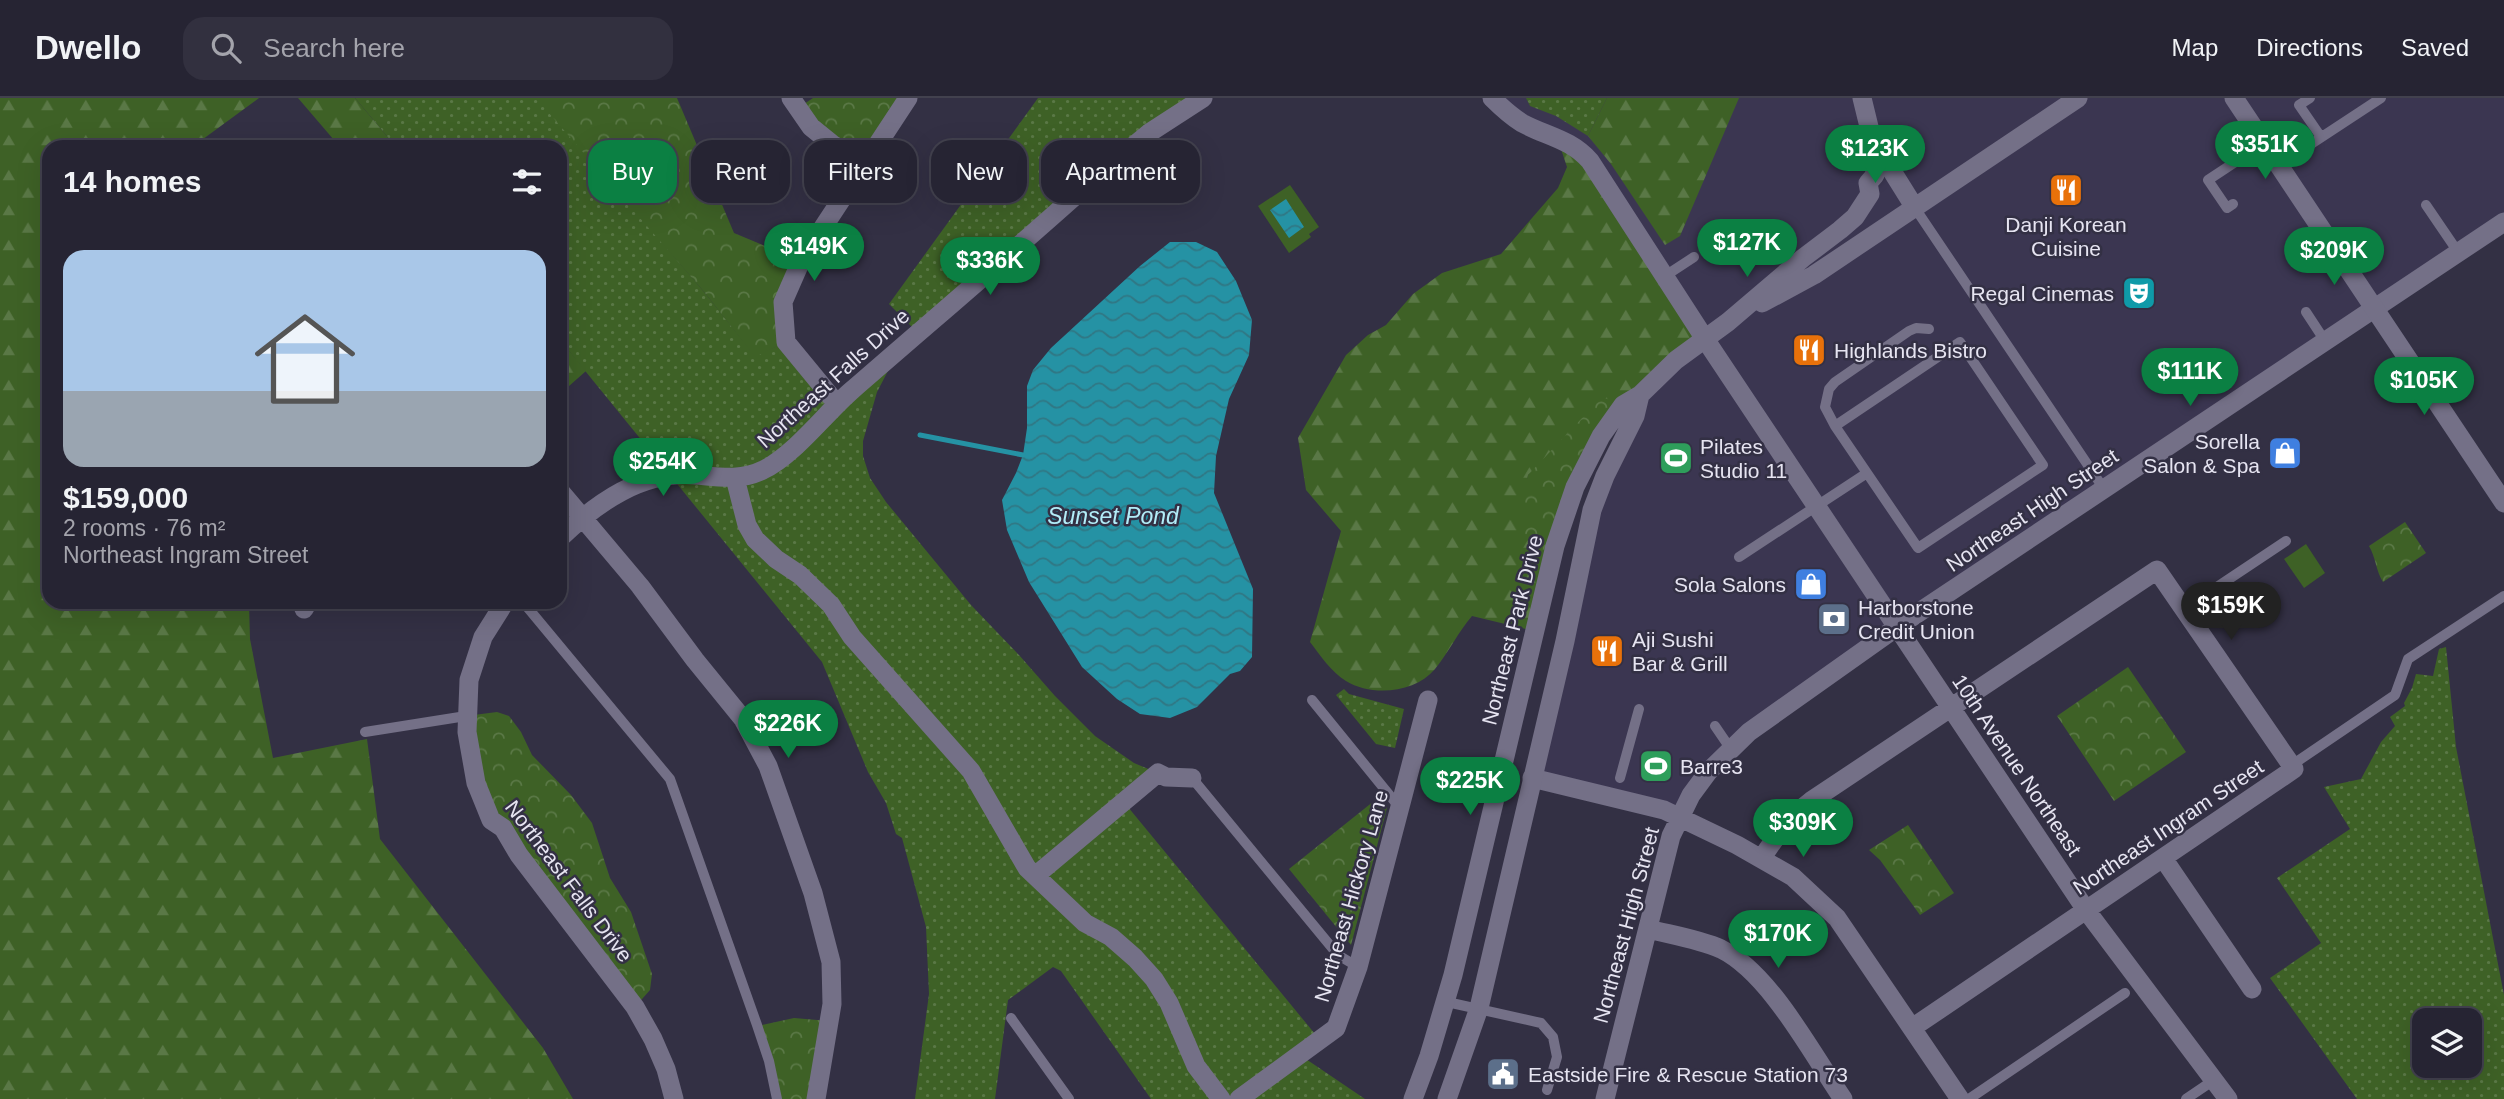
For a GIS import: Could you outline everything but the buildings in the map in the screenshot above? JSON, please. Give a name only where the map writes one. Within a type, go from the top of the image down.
[{"type":"street","points":[[791,98],[811,127],[827,140]]},
{"type":"street","points":[[880,140],[908,98]]},
{"type":"street","name":"Northeast Falls Drive","points":[[567,531],[614,494],[651,480],[669,475],[735,478],[762,471],[780,460],[837,404],[1103,171],[1149,133],[1203,98]]},
{"type":"street","name":"10th Avenue Northeast","points":[[1493,98],[1520,122],[1581,150],[2086,910],[2228,1099]]},
{"type":"street","points":[[1862,98],[1872,139],[1915,208]]},
{"type":"street","name":"Northeast Park Drive","points":[[1728,321],[1814,275],[2078,98]]},
{"type":"street","points":[[2234,98],[2504,503]]},
{"type":"street","name":"Northeast Park Drive","points":[[1413,1099],[1447,1002],[1555,546],[1576,487],[1601,436],[1623,405],[1640,395],[1676,360],[1855,217],[1870,194],[1868,183],[1875,175],[1872,139]]},
{"type":"street","points":[[1898,183],[1944,188]]},
{"type":"street","points":[[837,404],[786,342],[783,302],[801,261],[839,203]]},
{"type":"street","name":"Northeast High Street","points":[[1605,1099],[1671,836],[1696,787],[1730,748],[1897,627],[2504,222]]},
{"type":"street","name":"Northeast Park Drive","points":[[1447,1099],[1479,1009],[1566,641],[1592,510],[1605,476],[1635,416],[1640,395]]},
{"type":"street","points":[[735,478],[747,526],[755,539],[776,559],[800,575],[831,605],[852,637],[971,771],[1027,869],[1085,923],[1111,937],[1135,958],[1153,979],[1169,1003],[1196,1066],[1221,1099]]},
{"type":"street","points":[[567,499],[640,586],[743,719],[768,766],[813,893],[831,962],[832,1004],[816,1099]]},
{"type":"street","name":"Northeast Ingram Street","points":[[1762,858],[1794,814],[2157,570],[2294,769],[1912,1028]]},
{"type":"street","name":"Northeast Falls Drive","points":[[501,609],[483,637],[469,680],[466,716],[476,783],[491,820],[503,828],[519,855],[635,1007],[666,1069],[674,1099]]},
{"type":"street","name":"Northeast Hickory Lane","points":[[1239,1099],[1336,1028],[1358,967],[1428,700]]},
{"type":"street","points":[[1035,876],[1157,773],[1166,777],[1192,778]]},
{"type":"street","points":[[1532,778],[1648,805],[1680,816],[1793,877],[1837,918],[1960,1099]]},
{"type":"street","points":[[2162,858],[2252,989]]},
{"type":"street","points":[[1648,929],[1719,948],[1754,972],[1843,1099]]},
{"type":"lane","points":[[2310,98],[2299,105],[2321,137]]},
{"type":"lane","points":[[2279,165],[2381,98]]},
{"type":"lane","points":[[2233,204],[2227,208],[2208,180],[2264,143]]},
{"type":"lane","points":[[2426,205],[2458,253]]},
{"type":"lane","points":[[1915,208],[2068,444],[2104,489]]},
{"type":"lane","points":[[1665,276],[1694,257]]},
{"type":"lane","points":[[2306,312],[2325,341]]},
{"type":"lane","points":[[1835,426],[1960,342],[2043,465],[1918,548],[1835,426],[1825,407],[1829,388],[1835,382],[1909,331],[1916,328],[1929,329]]},
{"type":"lane","points":[[1739,557],[1867,473]]},
{"type":"lane","points":[[2184,609],[2286,541]]},
{"type":"lane","points":[[2292,765],[2395,695],[2408,659],[2504,596]]},
{"type":"lane","points":[[529,609],[670,779],[769,1061],[777,1099]]},
{"type":"lane","points":[[1312,699],[1400,808]]},
{"type":"lane","points":[[1620,778],[1639,709]]},
{"type":"lane","points":[[365,732],[466,716]]},
{"type":"lane","points":[[1715,726],[1730,748]]},
{"type":"lane","points":[[1192,778],[1338,955],[1358,967]]},
{"type":"lane","points":[[1969,1099],[2125,993]]},
{"type":"lane","points":[[1447,1002],[1541,1023],[1553,1037],[1556,1057],[1546,1090]]},
{"type":"lane","points":[[1011,1018],[1069,1099]]},
{"type":"lane","points":[[2186,1099],[2214,1080]]},
{"type":"shaded area","points":[[1492,98],[2504,98],[2504,222],[1749,732],[1680,816],[1532,778],[1592,510],[1635,416],[1590,161]]},
{"type":"green space","points":[[0,98],[259,98],[202,140],[42,140],[42,609],[249,609],[250,639],[273,758],[367,739],[380,839],[543,1048],[573,1099],[0,1099]]},
{"type":"green space","points":[[298,98],[355,98],[390,140],[334,140]]},
{"type":"green space","points":[[355,98],[539,98],[588,156],[588,203],[628,203],[755,356],[786,342],[837,403],[900,348],[877,392],[863,441],[863,456],[870,478],[886,502],[971,605],[1055,696],[1095,736],[1134,763],[1158,773],[1123,801],[1320,1040],[1300,1055],[1365,1099],[1151,1099],[1061,971],[1053,967],[1008,1000],[995,1099],[915,1099],[929,994],[926,927],[902,838],[896,834],[886,803],[868,772],[822,662],[567,349],[567,140],[390,140]]},
{"type":"green space","points":[[536,98],[677,98],[695,140],[691,140],[691,203],[721,203],[734,233],[801,261],[783,302],[786,342],[755,357],[705,293],[627,203],[677,203],[677,140],[588,140],[588,158]]},
{"type":"green space","points":[[813,98],[908,98],[880,140],[836,140],[798,108]]},
{"type":"green space","points":[[1038,98],[1203,98],[1152,140],[1041,140],[1041,203],[1076,203],[918,333],[889,304],[962,203],[1027,203],[1027,140],[1008,140]]},
{"type":"green space","points":[[1526,98],[1607,98],[1588,136],[1556,116],[1530,106]]},
{"type":"green space","points":[[1607,98],[1739,98],[1680,236],[1665,245],[1611,164],[1588,136]]},
{"type":"green space","points":[[1557,137],[1569,143],[1705,339],[1528,475],[1523,513],[1549,572],[1534,631],[1472,616],[1445,656],[1426,677],[1405,688],[1393,690],[1380,691],[1356,686],[1336,673],[1310,642],[1341,531],[1306,490],[1298,438],[1346,355],[1368,335],[1386,325],[1413,294],[1442,273],[1501,254],[1558,188],[1567,167]]},
{"type":"green space","points":[[1290,185],[1319,227],[1309,234],[1311,237],[1289,253],[1258,206]]},
{"type":"green space","points":[[567,348],[586,371],[567,388]]},
{"type":"green space","points":[[1602,397],[1623,405],[1614,417],[1549,572],[1532,549],[1523,527],[1523,504],[1528,475]]},
{"type":"green space","points":[[2405,522],[2426,553],[2383,582],[2369,546]]},
{"type":"green space","points":[[2306,544],[2325,573],[2304,588],[2284,559]]},
{"type":"green space","points":[[2446,647],[2456,747],[2504,995],[2504,1099],[2357,1099],[2270,978],[2321,943],[2277,878],[2350,829],[2324,787],[2361,779],[2381,742],[2395,726],[2390,717],[2405,706],[2416,674],[2433,676],[2439,649]]},
{"type":"green space","points":[[2128,667],[2186,752],[2114,801],[2057,716]]},
{"type":"green space","points":[[1344,689],[1349,694],[1404,709],[1395,748],[1376,744],[1336,695]]},
{"type":"green space","points":[[497,712],[509,716],[521,732],[532,755],[571,795],[592,823],[610,878],[631,912],[652,974],[650,990],[635,1007],[491,820],[466,716]]},
{"type":"green space","points":[[1379,797],[1387,808],[1351,945],[1289,869]]},
{"type":"green space","points":[[1908,825],[1954,893],[1920,915],[1880,860],[1869,850]]},
{"type":"green space","points":[[794,1018],[829,1021],[816,1099],[777,1099],[757,1026]]},
{"type":"water","points":[[1286,199],[1304,227],[1289,238],[1270,210]]},
{"type":"water","name":"Sunset Pond","points":[[1170,242],[1196,242],[1217,252],[1236,281],[1252,320],[1249,355],[1229,399],[1216,456],[1214,493],[1253,589],[1252,657],[1240,671],[1230,674],[1197,707],[1170,718],[1140,714],[1117,699],[1082,667],[1029,582],[1007,530],[1002,500],[1023,455],[1027,428],[1027,386],[1033,370],[1051,348]]},
{"type":"waterway","points":[[920,435],[1023,455]]},
{"type":"place","name":"Danji Korean Cuisine","points":[[2066,190]]},
{"type":"place","name":"Regal Cinemas","points":[[2139,293]]},
{"type":"place","name":"Highlands Bistro","points":[[1809,350]]},
{"type":"place","name":"Sorella Salon & Spa","points":[[2285,453]]},
{"type":"place","name":"Pilates Studio 11","points":[[1676,458]]},
{"type":"place","name":"Sola Salons","points":[[1811,584]]},
{"type":"place","name":"Harborstone Credit Union","points":[[1834,619]]},
{"type":"place","name":"Aji Sushi Bar & Grill","points":[[1607,651]]},
{"type":"place","name":"Barre3","points":[[1656,766]]},
{"type":"place","name":"Eastside Fire & Rescue Station 73","points":[[1503,1074]]}]
